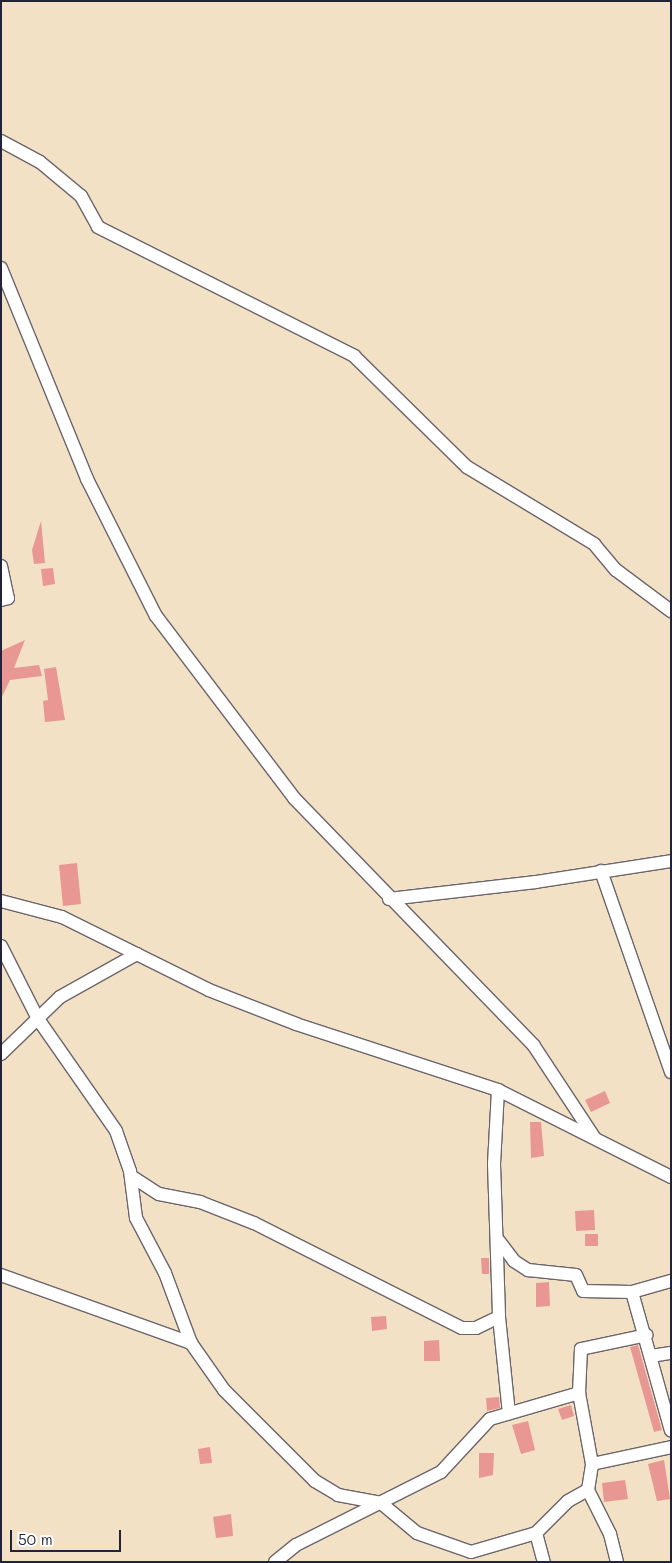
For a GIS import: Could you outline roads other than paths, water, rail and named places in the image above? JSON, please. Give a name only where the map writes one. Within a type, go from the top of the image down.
[{"type":"street","points":[[1,141],[40,162],[81,196],[98,226],[354,356],[467,467],[594,544],[616,570],[671,610]]},
{"type":"street","points":[[1,268],[88,479],[142,580],[147,602],[294,798],[389,899],[534,1046],[594,1137]]},
{"type":"street","points":[[1,566],[8,598],[1,600]]},
{"type":"street","points":[[389,899],[671,860]]},
{"type":"street","points":[[601,871],[671,1072]]},
{"type":"street","points":[[1,901],[62,917],[209,990],[296,1024],[498,1090],[671,1177]]},
{"type":"street","points":[[1,946],[38,1019],[109,1118],[131,1176],[136,1218],[165,1273],[191,1343],[224,1390],[325,1489],[381,1503],[409,1528],[460,1551],[492,1550],[536,1533],[568,1500],[588,1490]]},
{"type":"street","points":[[1,1054],[70,990],[137,954]]},
{"type":"street","points":[[498,1090],[494,1164],[499,1241],[499,1317],[509,1413]]},
{"type":"street","points":[[131,1176],[159,1194],[200,1202],[254,1224],[462,1328],[476,1328],[499,1317]]},
{"type":"street","points":[[499,1241],[514,1261],[528,1270],[576,1275],[580,1290],[632,1292],[671,1281]]},
{"type":"street","points":[[1,1275],[191,1343]]},
{"type":"street","points":[[632,1292],[647,1335],[671,1431]]},
{"type":"street","points":[[617,1562],[610,1534],[588,1490],[592,1464],[578,1393],[583,1346],[647,1335]]},
{"type":"street","points":[[651,1356],[671,1353]]},
{"type":"street","points":[[275,1562],[296,1545],[441,1472],[490,1419],[578,1393]]},
{"type":"street","points":[[592,1464],[671,1446]]},
{"type":"street","points":[[536,1533],[544,1562]]}]
